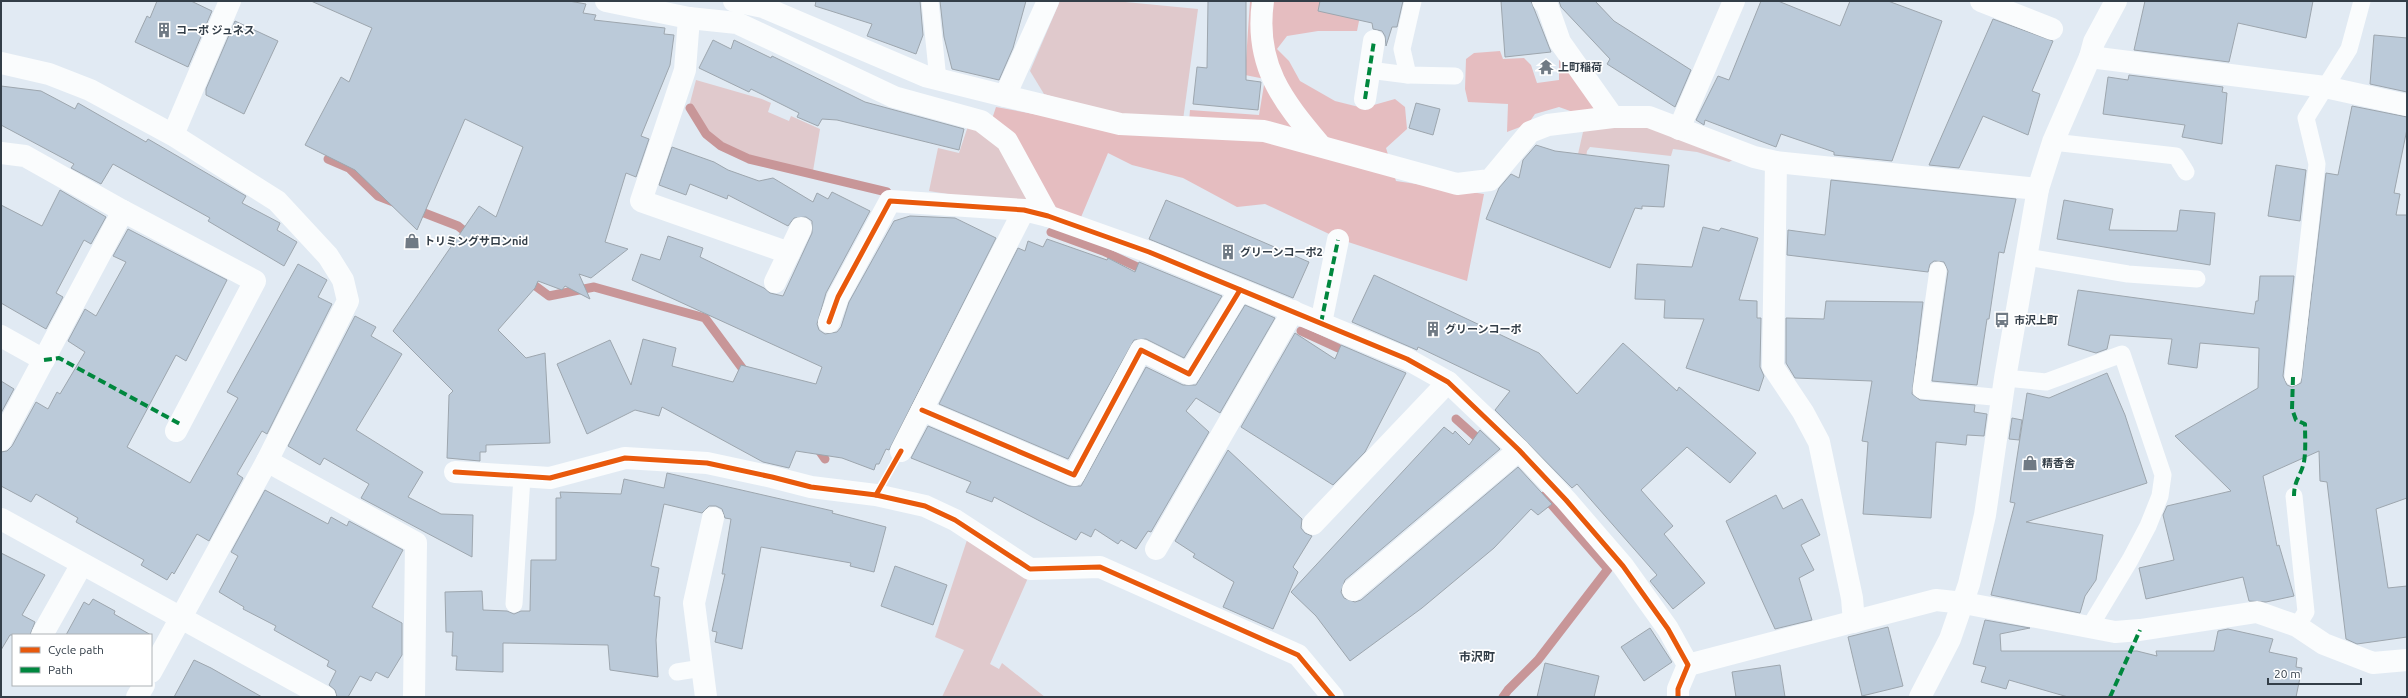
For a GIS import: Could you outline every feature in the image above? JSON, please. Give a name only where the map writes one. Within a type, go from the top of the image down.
[{"type":"street","points":[[173,135],[230,1]]},
{"type":"street","points":[[606,1],[689,18],[737,23],[894,97],[981,121],[1007,141],[1048,216]]},
{"type":"street","points":[[734,1],[763,6],[938,80],[1120,124],[1264,131],[1457,184],[1490,180],[1530,132],[1548,125],[1613,117],[1649,118],[1754,158],[1776,162],[2038,189]]},
{"type":"street","points":[[1005,96],[1048,1]]},
{"type":"street","points":[[1263,1],[1260,20],[1262,52],[1278,90],[1299,121],[1321,146]]},
{"type":"street","points":[[1543,1],[1547,5],[1560,42],[1613,117]]},
{"type":"street","points":[[1679,129],[1734,1]]},
{"type":"street","points":[[1981,1],[2008,6],[2052,29]]},
{"type":"street","points":[[1920,697],[1950,639],[1964,603],[1985,515],[2004,388],[2038,189],[2053,142],[2090,57],[2094,42],[2116,1]]},
{"type":"street","points":[[689,18],[685,70],[641,201],[789,253]]},
{"type":"street","points":[[1365,99],[1374,41]]},
{"type":"street","points":[[2090,57],[2325,87],[2407,105]]},
{"type":"street","points":[[1,63],[49,74],[90,90],[173,135],[277,201],[328,256],[342,280],[348,301],[266,461],[182,618],[152,670]]},
{"type":"street","points":[[1,153],[25,156],[123,212],[255,281],[176,431]]},
{"type":"street","points":[[1776,162],[1773,367],[1803,412],[1818,442],[1852,598],[1854,622]]},
{"type":"street","points":[[829,322],[838,297],[890,201],[1024,210],[1048,216],[1150,252],[1407,358],[1448,382],[1519,450],[1623,566],[1668,629],[1688,665]]},
{"type":"street","points":[[901,451],[1024,210]]},
{"type":"street","points":[[1,440],[123,212]]},
{"type":"street","points":[[775,282],[801,228]]},
{"type":"street","points":[[1321,323],[1338,240]]},
{"type":"street","points":[[922,410],[1074,475],[1141,350],[1189,374],[1240,290]]},
{"type":"street","points":[[1156,549],[1293,312]]},
{"type":"street","points":[[1,336],[44,360]]},
{"type":"street","points":[[1313,524],[1448,382]]},
{"type":"street","points":[[1353,590],[1519,450]]},
{"type":"street","points":[[455,472],[550,478],[625,458],[707,463],[772,476],[811,487],[876,495],[926,506],[955,520],[1030,569],[1100,567],[1139,579],[1298,655],[1333,697]]},
{"type":"street","points":[[266,461],[416,543],[414,697]]},
{"type":"street","points":[[706,697],[694,603],[713,518]]},
{"type":"street","points":[[1,519],[325,697]]},
{"type":"street","points":[[43,634],[82,564]]},
{"type":"street","points":[[1688,665],[1936,600],[1964,603],[2115,632],[2140,630],[2257,612],[2296,626],[2324,644],[2373,663],[2407,660]]},
{"type":"street","points":[[1678,697],[1678,689],[1688,665]]},
{"type":"street","points":[[137,697],[143,686]]},
{"type":"lane","points":[[930,1],[938,80]]},
{"type":"lane","points":[[1408,75],[1402,49],[1413,1]]},
{"type":"lane","points":[[2293,377],[2318,164],[2306,118],[2349,49],[2362,1]]},
{"type":"lane","points":[[1369,70],[1408,75],[1455,76]]},
{"type":"lane","points":[[2053,142],[2176,156],[2186,172]]},
{"type":"lane","points":[[2027,257],[2128,274],[2197,279]]},
{"type":"lane","points":[[1938,270],[1921,390],[2004,388],[2046,382],[2122,354],[2163,475],[2160,496],[2148,526],[2130,560],[2089,628]]},
{"type":"lane","points":[[514,604],[522,477]]},
{"type":"lane","points":[[2294,496],[2306,612],[2296,626]]},
{"type":"lane","points":[[677,672],[702,668]]},
{"type":"shaded area","points":[[1060,1],[1115,1],[1198,9],[1183,120],[1116,116],[1044,94],[1030,71]]},
{"type":"shaded area","points":[[1250,1],[1363,1],[1357,31],[1318,31],[1287,36],[1277,49],[1289,61],[1300,81],[1335,101],[1363,108],[1395,99],[1405,107],[1407,129],[1386,148],[1396,181],[1484,194],[1467,281],[1342,240],[1265,204],[1237,207],[1183,178],[1132,165],[1108,153],[1079,222],[1046,205],[991,122],[996,107],[1055,118],[1188,134],[1190,110],[1259,115],[1265,79],[1245,75]]},
{"type":"shaded area","points":[[1500,51],[1503,59],[1524,58],[1531,65],[1537,83],[1559,80],[1559,57],[1597,109],[1573,112],[1559,107],[1535,114],[1528,124],[1507,132],[1508,104],[1468,102],[1465,89],[1466,59],[1474,53]]},
{"type":"shaded area","points":[[696,80],[762,99],[771,103],[768,112],[789,121],[791,116],[820,129],[813,171],[758,158],[732,148],[720,141],[706,129],[690,103]]},
{"type":"shaded area","points":[[1654,125],[1736,158],[1729,162],[1697,152],[1673,149],[1671,156],[1590,147],[1587,151],[1583,178],[1573,176],[1583,132],[1588,127]]},
{"type":"shaded area","points":[[968,126],[982,132],[1001,147],[1013,165],[1029,201],[1004,203],[929,191],[938,148],[959,153]]},
{"type":"shaded area","points":[[967,540],[1028,578],[990,664],[999,669],[1002,663],[1045,697],[942,697],[964,650],[935,637]]},
{"type":"building","name":"コーポ ジュネス","points":[[157,1],[191,1],[212,11],[188,67],[135,42],[147,16],[150,18]]},
{"type":"building","points":[[311,1],[569,1],[586,4],[583,13],[596,15],[594,20],[665,28],[664,34],[674,35],[670,65],[641,136],[649,139],[636,177],[626,173],[605,242],[628,249],[591,278],[579,274],[590,299],[565,286],[562,290],[538,281],[535,288],[498,330],[526,358],[545,353],[550,443],[486,445],[486,452],[480,452],[480,461],[447,458],[449,395],[453,391],[393,331],[479,206],[496,217],[523,147],[465,119],[417,230],[355,170],[305,145],[341,77],[349,82],[372,28]]},
{"type":"building","points":[[816,1],[920,1],[923,35],[916,54],[867,36],[872,24],[815,6]]},
{"type":"building","points":[[940,1],[1026,1],[1013,48],[999,80],[952,69],[944,37]]},
{"type":"building","points":[[1208,1],[1246,1],[1246,80],[1261,82],[1258,110],[1193,104],[1197,67],[1207,68]]},
{"type":"building","points":[[1320,1],[1403,1],[1397,27],[1392,27],[1386,46],[1385,36],[1382,31],[1373,29],[1372,23],[1318,11]]},
{"type":"building","points":[[1501,1],[1531,1],[1551,52],[1505,57]]},
{"type":"building","points":[[1559,1],[1595,1],[1614,21],[1691,70],[1675,107],[1607,64],[1610,59],[1561,7]]},
{"type":"building","points":[[1761,1],[1778,1],[1840,26],[1850,1],[1888,1],[1942,21],[1892,161],[1834,155],[1834,152],[1781,134],[1776,147],[1705,120],[1704,125],[1696,120],[1718,76],[1729,80]]},
{"type":"building","points":[[2145,1],[2313,1],[2306,38],[2238,23],[2229,62],[2134,50]]},
{"type":"building","points":[[1993,19],[2053,41],[2032,91],[2040,94],[2028,135],[1983,116],[1959,168],[1929,165]]},
{"type":"building","points":[[235,21],[278,41],[244,114],[206,95],[206,89]]},
{"type":"building","points":[[2374,35],[2407,38],[2407,92],[2370,84]]},
{"type":"building","points":[[713,40],[731,49],[734,40],[771,58],[772,56],[865,102],[964,129],[959,150],[837,120],[822,119],[818,126],[797,117],[799,113],[751,89],[749,92],[699,68]]},
{"type":"building","points":[[2129,75],[2223,87],[2222,92],[2227,93],[2222,144],[2182,137],[2185,125],[2103,114],[2108,77],[2128,80]]},
{"type":"building","points":[[1,86],[41,91],[75,109],[78,103],[146,142],[148,139],[246,196],[242,203],[280,223],[277,230],[297,242],[284,266],[208,221],[210,218],[113,164],[101,184],[71,168],[74,164],[1,125]]},
{"type":"building","points":[[1416,103],[1440,109],[1433,135],[1409,128]]},
{"type":"building","points":[[2352,106],[2407,117],[2407,129],[2394,193],[2400,194],[2396,215],[2407,215],[2407,498],[2376,509],[2388,588],[2407,586],[2407,637],[2357,644],[2346,639],[2327,482],[2320,481],[2319,451],[2263,476],[2277,546],[2279,545],[2294,596],[2266,602],[2249,601],[2243,577],[2146,599],[2139,568],[2174,560],[2163,515],[2167,506],[2231,491],[2175,436],[2258,388],[2259,348],[2200,343],[2197,368],[2168,364],[2172,339],[2110,335],[2107,349],[2096,353],[2068,345],[2078,290],[2254,314],[2256,301],[2258,301],[2260,276],[2294,276],[2283,376],[2287,385],[2292,387],[2301,383],[2326,173],[2338,175]]},
{"type":"building","points":[[1536,145],[1555,151],[1669,165],[1664,207],[1642,206],[1642,209],[1635,208],[1610,268],[1486,219],[1499,188],[1511,174],[1519,178],[1523,160]]},
{"type":"building","points":[[672,147],[714,162],[728,170],[759,181],[773,178],[813,202],[817,193],[828,199],[832,192],[870,211],[826,293],[817,324],[819,330],[825,334],[837,332],[841,327],[849,302],[894,221],[910,216],[955,218],[996,238],[889,450],[886,449],[879,464],[876,464],[874,470],[842,458],[796,451],[789,468],[763,462],[662,407],[659,416],[635,410],[587,434],[557,364],[610,340],[631,385],[643,339],[676,348],[672,366],[733,382],[741,365],[816,384],[822,367],[632,280],[641,254],[660,260],[668,236],[703,248],[700,257],[764,288],[770,293],[783,296],[812,233],[812,221],[806,217],[794,218],[788,226],[728,195],[727,199],[690,184],[686,195],[659,185]]},
{"type":"building","points":[[2276,165],[2306,170],[2300,221],[2268,216]]},
{"type":"building","points":[[1831,180],[2016,199],[2004,253],[1999,252],[1977,385],[1932,381],[1948,271],[1944,262],[1934,261],[1930,264],[1928,272],[1787,255],[1788,230],[1825,235]]},
{"type":"building","points":[[60,190],[106,217],[91,244],[84,240],[56,293],[63,297],[46,329],[1,303],[1,205],[42,226]]},
{"type":"building","name":"グリーンコーポ2","points":[[1166,200],[1309,262],[1293,298],[1149,239]]},
{"type":"building","points":[[2064,200],[2113,209],[2109,230],[2177,231],[2180,210],[2215,213],[2210,265],[2057,239]]},
{"type":"building","points":[[1703,227],[1719,231],[1721,228],[1758,238],[1739,300],[1757,301],[1757,318],[1761,318],[1760,367],[1764,376],[1759,391],[1686,368],[1704,319],[1664,318],[1665,300],[1635,299],[1637,264],[1692,267]]},
{"type":"building","points":[[128,229],[227,280],[186,361],[176,355],[127,447],[190,483],[238,398],[227,392],[298,264],[327,280],[318,297],[332,304],[267,434],[262,431],[237,474],[243,478],[209,541],[197,534],[174,574],[172,572],[167,580],[141,565],[144,560],[76,522],[78,518],[36,494],[31,502],[1,486],[1,452],[7,451],[12,446],[36,402],[48,409],[57,392],[60,394],[85,352],[68,341],[85,309],[96,316],[126,262],[113,256]]},
{"type":"building","points":[[1047,239],[1107,260],[1108,258],[1135,272],[1139,262],[1222,296],[1184,358],[1146,339],[1134,340],[1068,459],[939,404],[1018,248],[1025,251],[1028,241],[1043,247]]},
{"type":"building","points":[[1374,275],[1539,353],[1577,394],[1623,343],[1677,391],[1679,387],[1756,453],[1730,483],[1687,447],[1641,490],[1673,526],[1664,534],[1705,583],[1673,609],[1650,581],[1657,575],[1577,484],[1572,488],[1495,410],[1510,391],[1418,347],[1417,350],[1352,322]]},
{"type":"building","points":[[1826,301],[1923,302],[1912,394],[1920,400],[1975,405],[1974,412],[1987,414],[1984,436],[1967,435],[1966,445],[1936,442],[1931,518],[1863,514],[1868,442],[1862,441],[1872,381],[1795,378],[1786,363],[1786,318],[1824,319]]},
{"type":"building","points":[[1245,305],[1275,318],[1220,413],[1196,398],[1186,411],[1209,432],[1151,532],[1148,531],[1136,549],[1121,540],[1118,544],[1095,529],[1091,537],[1081,532],[1076,540],[994,497],[992,502],[966,492],[971,482],[911,458],[928,426],[1069,486],[1081,486],[1146,367],[1183,385],[1196,385]]},
{"type":"building","points":[[355,316],[376,327],[371,336],[402,354],[356,430],[423,472],[408,497],[441,514],[473,515],[472,557],[361,498],[369,484],[324,458],[320,465],[288,446]]},
{"type":"building","points":[[1295,333],[1335,359],[1341,345],[1406,373],[1365,452],[1333,485],[1241,427]]},
{"type":"building","points":[[2107,373],[2125,415],[2147,483],[2026,522],[2103,535],[2096,580],[2085,596],[2080,613],[1991,595],[2015,503],[2010,502],[2027,393],[2049,398]]},
{"type":"building","points":[[1,381],[14,389],[1,413]]},
{"type":"building","points":[[2012,418],[2022,420],[2019,440],[2009,439]]},
{"type":"building","points":[[1444,427],[1453,434],[1455,431],[1469,445],[1480,430],[1500,449],[1345,580],[1341,592],[1344,598],[1355,602],[1361,600],[1518,467],[1552,504],[1538,515],[1531,509],[1494,548],[1422,608],[1350,661],[1316,616],[1291,592]]},
{"type":"building","points":[[1228,450],[1302,519],[1301,528],[1305,533],[1312,536],[1293,567],[1298,572],[1273,629],[1223,607],[1234,582],[1193,557],[1195,554],[1175,541]]},
{"type":"building","points":[[667,473],[833,511],[832,513],[886,527],[874,572],[850,566],[851,563],[761,547],[742,649],[715,642],[717,632],[712,631],[725,574],[722,574],[731,519],[725,518],[722,509],[716,506],[709,506],[702,513],[664,504],[651,566],[659,568],[654,596],[660,597],[656,640],[658,677],[610,670],[608,645],[503,643],[503,672],[456,670],[457,656],[452,656],[453,632],[446,632],[445,592],[482,591],[483,610],[507,611],[514,614],[521,611],[530,611],[531,560],[556,560],[556,498],[561,498],[560,492],[621,494],[624,479],[664,488]]},
{"type":"building","points":[[265,490],[328,524],[331,517],[347,526],[349,521],[403,550],[372,607],[402,623],[402,655],[388,678],[376,672],[371,681],[360,676],[348,697],[337,697],[335,690],[329,685],[336,671],[327,666],[329,661],[274,630],[276,626],[243,609],[244,607],[219,592],[238,556],[231,552]]},
{"type":"building","points":[[1776,495],[1783,509],[1802,499],[1820,535],[1801,545],[1814,570],[1799,578],[1812,620],[1775,629],[1726,521]]},
{"type":"building","points":[[1,553],[45,575],[22,615],[35,622],[30,634],[10,635],[1,650]]},
{"type":"building","points":[[895,566],[947,585],[933,625],[881,606]]},
{"type":"building","points":[[93,599],[115,611],[114,614],[149,634],[67,634],[84,602],[89,605]]},
{"type":"building","points":[[1985,620],[2030,628],[2000,634],[2001,651],[2137,651],[2157,656],[2156,651],[2214,651],[2218,631],[2228,629],[2273,639],[2269,652],[2297,658],[2296,667],[2302,668],[2296,697],[2068,697],[2009,680],[2006,689],[1981,682],[1986,667],[1973,664]]},
{"type":"building","points":[[1888,627],[1903,686],[1862,696],[1848,637]]},
{"type":"building","points":[[1650,628],[1672,662],[1644,681],[1621,647]]},
{"type":"building","points":[[194,660],[211,668],[262,697],[174,697]]},
{"type":"building","points":[[1545,663],[1599,676],[1594,697],[1537,697]]},
{"type":"building","points":[[1780,665],[1785,697],[1736,697],[1732,672]]},
{"type":"waterway","points":[[690,108],[706,134],[721,146],[749,159],[887,192]]},
{"type":"waterway","points":[[328,159],[349,168],[378,196],[396,203]]},
{"type":"waterway","points":[[414,209],[458,226],[472,237]]},
{"type":"waterway","points":[[1051,232],[1103,251],[1148,272]]},
{"type":"waterway","points":[[526,279],[549,296],[594,287],[705,318],[748,376]]},
{"type":"waterway","points":[[1301,331],[1338,348]]},
{"type":"waterway","points":[[1456,419],[1485,445]]},
{"type":"waterway","points":[[816,446],[825,459]]},
{"type":"waterway","points":[[1503,697],[1538,660],[1608,569],[1544,496]]},
{"type":"marked path","points":[[1365,99],[1374,41]]},
{"type":"marked path","points":[[1321,323],[1338,240]]},
{"type":"marked path","points":[[44,360],[59,358],[180,424]]},
{"type":"marked path","points":[[2293,377],[2292,409],[2296,420],[2305,424],[2304,462],[2296,482],[2294,496]]},
{"type":"marked path","points":[[2110,697],[2140,630]]},
{"type":"cycle path","points":[[829,322],[838,297],[890,201],[1024,210],[1048,216],[1149,252],[1407,359],[1448,382],[1519,450],[1566,500],[1623,566],[1668,629],[1688,665],[1678,689],[1678,697]]},
{"type":"cycle path","points":[[922,410],[1074,475],[1141,350],[1189,374],[1240,290]]},
{"type":"cycle path","points":[[876,495],[901,451]]},
{"type":"cycle path","points":[[455,472],[550,478],[625,458],[707,463],[811,487],[876,495],[925,506],[955,520],[1030,569],[1100,567],[1298,655],[1333,697]]},
{"type":"place","name":"コーポ ジュネス","points":[[164,30]]},
{"type":"place","name":"上町稲荷","points":[[1546,67]]},
{"type":"place","name":"トリミングサロンnid","points":[[412,241]]},
{"type":"place","name":"グリーンコーポ2","points":[[1228,252]]},
{"type":"place","name":"市沢上町","points":[[2002,320]]},
{"type":"place","name":"グリーンコーポ","points":[[1433,329]]},
{"type":"place","name":"精香舎","points":[[2030,463]]},
{"type":"district","name":"市沢町","points":[[1477,656]]}]
